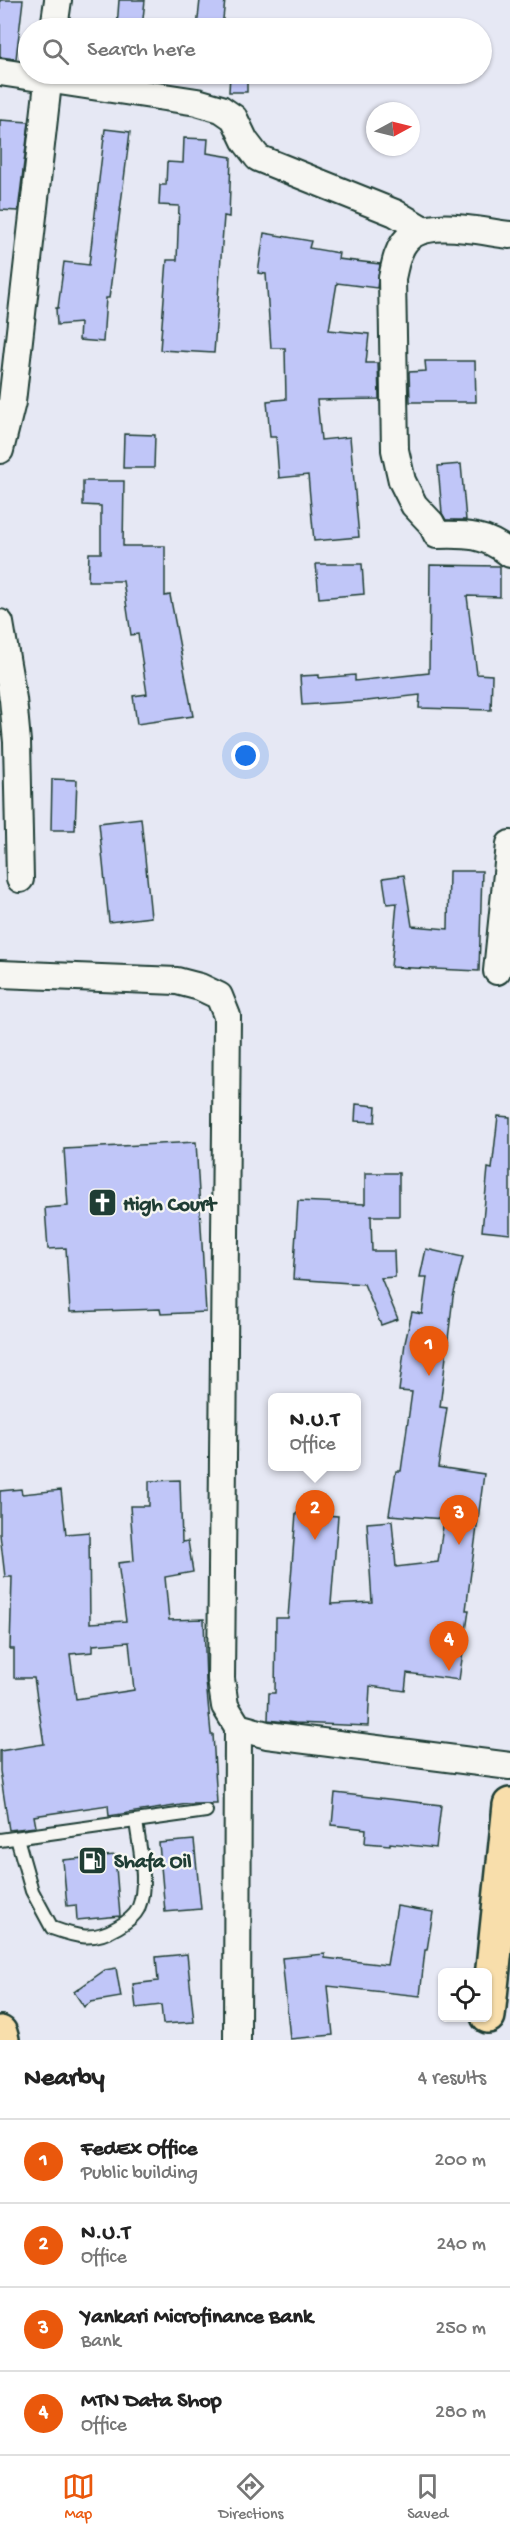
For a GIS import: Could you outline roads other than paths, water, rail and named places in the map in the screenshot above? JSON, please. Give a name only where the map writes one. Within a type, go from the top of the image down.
[{"type":"main road","points":[[492,1971],[510,1805]]},
{"type":"main road","points":[[485,2040],[487,2022]]},
{"type":"main road","points":[[0,2033],[2,2040]]},
{"type":"street","points":[[55,18],[58,0]]},
{"type":"street","points":[[0,72],[18,73]]},
{"type":"street","points":[[0,450],[12,402],[48,84]]},
{"type":"street","points":[[95,84],[198,102],[221,109],[234,118],[245,141],[258,158],[395,213],[422,229]]},
{"type":"street","points":[[510,235],[442,227],[422,229],[405,242],[397,257],[392,279],[396,450],[402,481],[414,506],[431,523],[437,535],[470,534],[491,542],[510,554]]},
{"type":"street","points":[[0,623],[13,699],[17,742],[20,879]]},
{"type":"street","points":[[497,971],[510,844]]},
{"type":"street","points":[[0,974],[177,981],[200,987],[219,996],[226,1016],[221,1679],[225,1706],[238,1727],[237,2040]]},
{"type":"street","points":[[238,1727],[267,1735],[510,1766]]},
{"type":"lane","points":[[0,1840],[206,1811]]},
{"type":"lane","points":[[17,1838],[32,1891],[52,1928],[79,1938],[104,1936],[129,1921],[138,1909],[142,1883],[136,1821]]},
{"type":"place","name":"High Court","points":[[102,1203]]},
{"type":"place","name":"FedEx Office","points":[[429,1376]]},
{"type":"place","name":"N.U.T","points":[[315,1540]]},
{"type":"place","name":"Yankari Microfinance Bank","points":[[459,1545]]},
{"type":"place","name":"MTN Data Shop","points":[[449,1671]]},
{"type":"place","name":"Shafa Oil","points":[[93,1860]]}]
